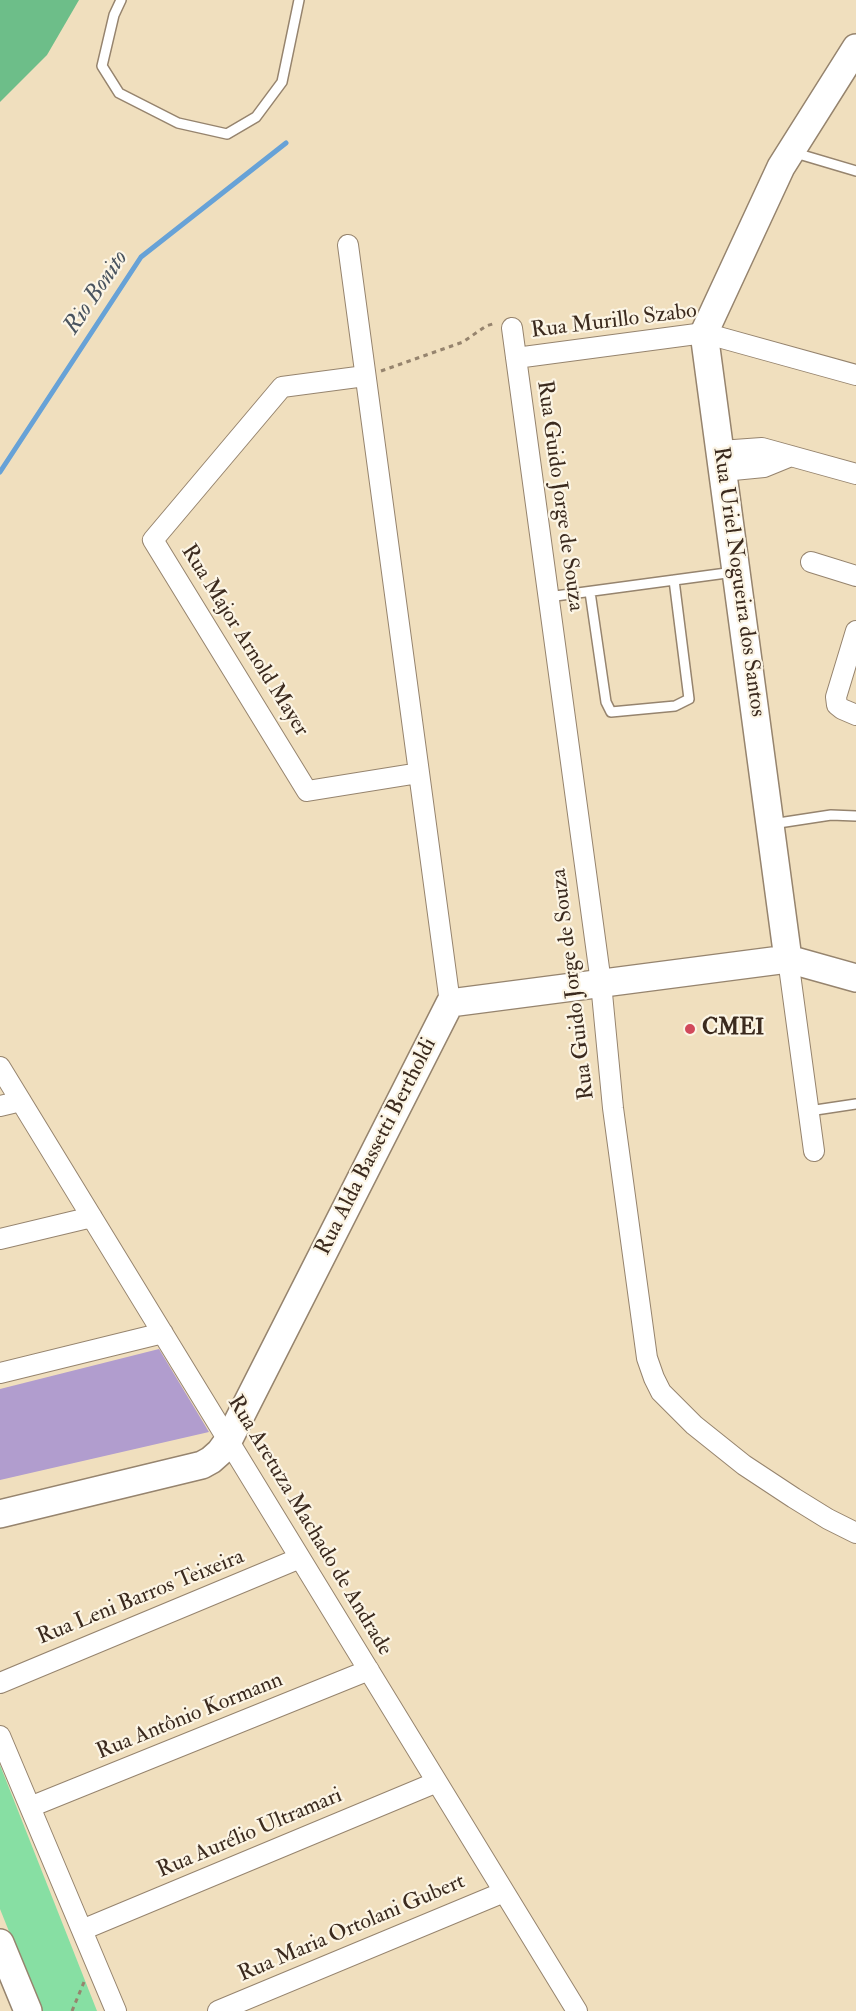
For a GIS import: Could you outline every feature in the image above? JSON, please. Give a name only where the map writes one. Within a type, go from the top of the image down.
[{"type":"street","points":[[704,333],[771,187],[790,152],[849,64]]},
{"type":"street","points":[[348,245],[450,1003],[788,959],[856,978]]},
{"type":"street","name":"Rua Guido Jorge de Souza","points":[[512,328],[601,983],[612,1096],[647,1358],[661,1392],[674,1406],[744,1465],[828,1519],[856,1533]]},
{"type":"street","name":"Rua Murillo Szabo","points":[[516,358],[704,333],[856,375]]},
{"type":"street","name":"Rua Uriel Nogueira dos Santos","points":[[704,333],[814,1151]]},
{"type":"street","name":"Rua Major Arnold Mayer","points":[[365,376],[282,387],[153,540],[308,791],[419,774]]},
{"type":"street","points":[[721,461],[755,447],[856,474]]},
{"type":"street","points":[[811,562],[856,576]]},
{"type":"street","points":[[856,631],[836,697],[837,705],[856,715]]},
{"type":"street","name":"Rua Alda Bassetti Bertholdi","points":[[0,1514],[202,1465],[220,1452],[228,1441],[450,1003]]},
{"type":"street","name":"Rua Aretuza Machado de Andrade","points":[[0,1067],[504,1892],[573,2010]]},
{"type":"street","points":[[0,1106],[21,1101]]},
{"type":"street","points":[[0,1239],[92,1217]]},
{"type":"street","points":[[0,1373],[163,1333]]},
{"type":"street","name":"Rua Leni Barros Teixeira","points":[[0,1683],[300,1558]]},
{"type":"street","name":"Rua Antônio Kormann","points":[[30,1807],[369,1670]]},
{"type":"street","points":[[0,1736],[116,2011]]},
{"type":"street","name":"Rua Aurélio Ultramari","points":[[82,1930],[437,1782]]},
{"type":"street","name":"Rua Maria Ortolani Gubert","points":[[218,2011],[504,1892]]},
{"type":"street","points":[[0,1942],[28,2011]]},
{"type":"lane","points":[[121,0],[114,15],[102,66],[119,93],[178,123],[227,134],[256,117],[282,82],[299,0]]},
{"type":"lane","points":[[790,152],[856,171]]},
{"type":"lane","points":[[548,597],[736,572]]},
{"type":"lane","points":[[590,592],[606,702],[611,712],[675,706],[689,699],[674,580]]},
{"type":"lane","points":[[770,825],[831,815],[856,816]]},
{"type":"lane","points":[[809,1111],[856,1104]]},
{"type":"path","points":[[365,376],[463,342],[486,326],[504,323],[512,328]]},
{"type":"path","points":[[72,2011],[93,1958]]},
{"type":"green space","points":[[0,0],[79,0],[47,55],[0,102]]},
{"type":"green space","points":[[0,1765],[97,2011],[41,2011],[0,1909]]},
{"type":"building","points":[[159,1349],[209,1432],[0,1480],[0,1389]]},
{"type":"waterway","name":"Rio Bonito","points":[[0,472],[141,257],[286,143]]},
{"type":"place","name":"CMEI","points":[[690,1029]]}]
